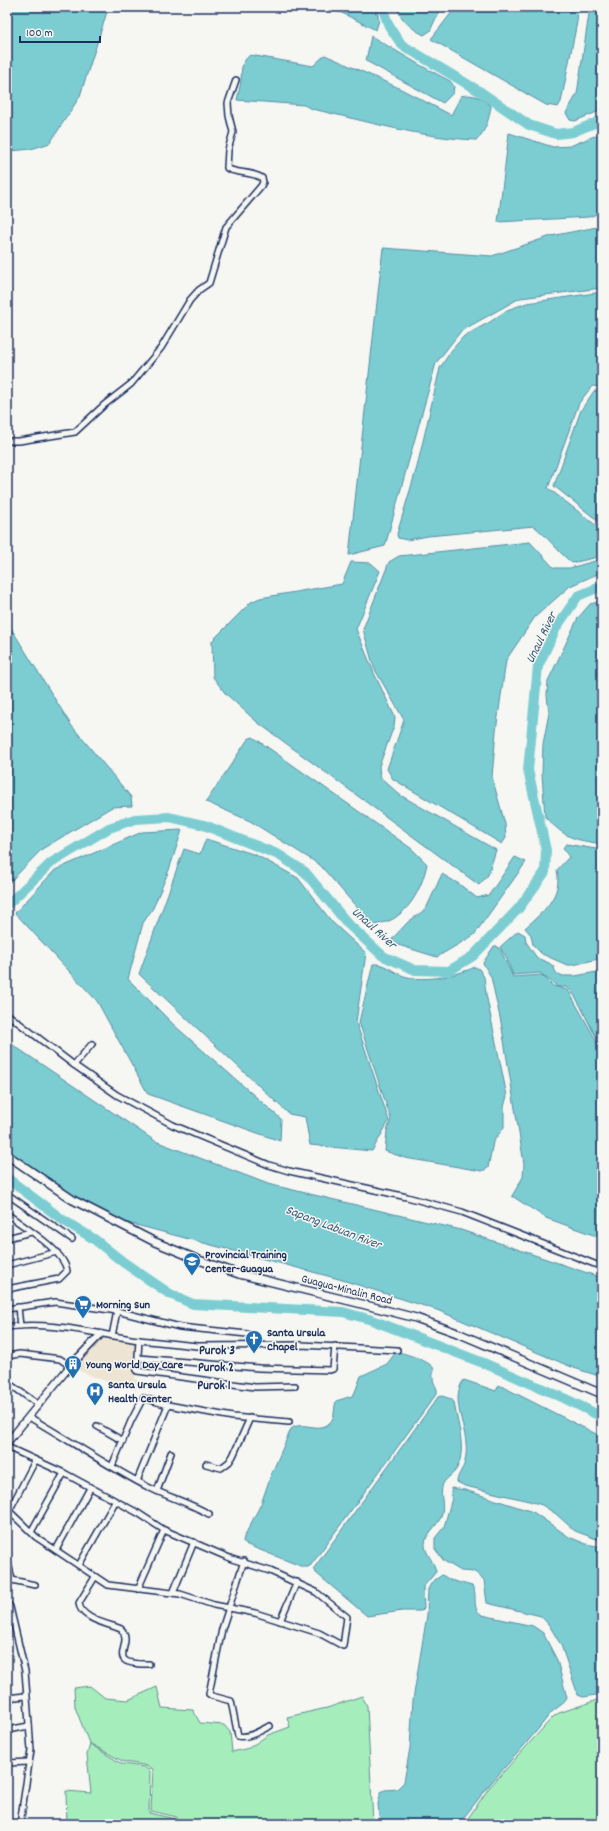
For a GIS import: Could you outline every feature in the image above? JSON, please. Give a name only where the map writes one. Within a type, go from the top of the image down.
[{"type":"main road","name":"Guagua-Minalin Road","points":[[7,1155],[73,1200],[155,1242],[199,1260],[240,1274],[361,1303],[416,1318],[460,1334],[602,1394]]},
{"type":"street","points":[[7,441],[19,441],[75,432],[104,405],[131,384],[161,348],[190,300],[199,290],[209,283],[226,227],[263,182],[262,178],[257,175],[242,171],[231,171],[227,168],[228,150],[233,132],[229,116],[228,103],[236,80]]},
{"type":"street","points":[[7,1014],[74,1065],[117,1095],[173,1125],[269,1165],[289,1171],[407,1197],[462,1212],[602,1267]]},
{"type":"street","points":[[74,1065],[92,1044]]},
{"type":"street","points":[[7,1194],[72,1239]]},
{"type":"street","points":[[7,1214],[57,1252],[66,1265],[67,1271],[59,1279],[7,1289]]},
{"type":"street","points":[[7,1238],[31,1232]]},
{"type":"street","points":[[7,1265],[57,1252]]},
{"type":"street","points":[[7,1309],[56,1302],[117,1311],[180,1327],[247,1334],[252,1337],[253,1345]]},
{"type":"street","points":[[18,1307],[20,1326]]},
{"type":"street","points":[[112,1336],[117,1311]]},
{"type":"street","points":[[7,1327],[55,1327],[139,1340],[198,1346],[335,1346],[397,1350]]},
{"type":"street","points":[[7,1443],[70,1366],[101,1334]]},
{"type":"street","points":[[139,1340],[137,1371],[255,1387],[295,1386]]},
{"type":"street","points":[[139,1358],[259,1368],[330,1370],[333,1369],[335,1365],[335,1346]]},
{"type":"street","points":[[7,1356],[20,1354],[60,1359],[70,1366]]},
{"type":"street","points":[[8,1383],[39,1405]]},
{"type":"street","points":[[112,1466],[143,1398],[168,1405],[233,1417],[289,1422]]},
{"type":"street","points":[[137,1481],[168,1405]]},
{"type":"street","points":[[29,1417],[137,1481],[157,1491],[192,1504],[210,1514]]},
{"type":"street","points":[[206,1464],[221,1468],[229,1462],[250,1418]]},
{"type":"street","points":[[97,1426],[124,1441]]},
{"type":"street","points":[[7,1447],[64,1473],[115,1502],[138,1513],[164,1530],[232,1559],[244,1561],[297,1582],[316,1592],[347,1617],[342,1646],[319,1633],[230,1607],[214,1605],[173,1592],[108,1585],[36,1537],[9,1510],[35,1461]]},
{"type":"street","points":[[157,1491],[171,1453]]},
{"type":"street","points":[[31,1532],[64,1473]]},
{"type":"street","points":[[56,1550],[90,1488]]},
{"type":"street","points":[[79,1565],[115,1502]]},
{"type":"street","points":[[138,1589],[164,1530]]},
{"type":"street","points":[[173,1592],[194,1542]]},
{"type":"street","points":[[7,1558],[12,1580],[35,1585]]},
{"type":"street","points":[[244,1561],[222,1629],[209,1694],[210,1696],[231,1701],[238,1736],[242,1737],[251,1735],[270,1726]]},
{"type":"street","points":[[95,1577],[79,1603],[80,1608],[93,1619],[121,1629],[124,1632],[125,1640],[122,1654],[123,1658],[127,1662],[149,1664]]},
{"type":"street","points":[[280,1621],[297,1582]]},
{"type":"street","points":[[7,1603],[10,1607],[25,1671],[31,1750],[20,1824]]},
{"type":"street","points":[[7,1698],[26,1696]]},
{"type":"street","points":[[7,1730],[29,1726]]},
{"type":"street","points":[[7,1762],[29,1762]]},
{"type":"shaded area","points":[[99,1335],[137,1341],[135,1379],[138,1380],[136,1390],[105,1381],[77,1370],[69,1365]]},
{"type":"green space","points":[[90,1686],[105,1698],[128,1700],[157,1687],[162,1708],[193,1710],[200,1723],[224,1725],[230,1732],[232,1752],[249,1748],[268,1735],[290,1727],[287,1717],[327,1708],[362,1696],[367,1706],[373,1824],[176,1824],[177,1817],[151,1811],[153,1769],[143,1765],[124,1762],[89,1743],[75,1707],[74,1688]]},
{"type":"green space","points":[[597,1700],[602,1701],[602,1824],[464,1824],[489,1788],[553,1717],[559,1713]]},
{"type":"green space","points":[[90,1744],[122,1764],[144,1767],[150,1771],[149,1813],[175,1819],[175,1824],[67,1824],[66,1791],[91,1793],[87,1755]]},
{"type":"water","points":[[7,7],[102,7],[107,12],[80,96],[50,143],[31,149],[11,151],[7,149]]},
{"type":"water","points":[[322,7],[376,7],[379,20],[376,30],[342,13]]},
{"type":"water","points":[[398,7],[441,7],[430,31],[424,35],[411,27],[404,20]]},
{"type":"water","points":[[456,7],[578,7],[577,22],[561,102],[558,107],[546,105],[431,39]]},
{"type":"water","points":[[590,7],[602,7],[602,110],[575,121],[570,120],[566,113],[577,94]]},
{"type":"water","points":[[371,36],[450,81],[454,86],[453,93],[443,103],[366,61]]},
{"type":"water","points":[[250,55],[313,66],[325,55],[399,88],[451,115],[461,96],[470,95],[478,97],[491,106],[487,124],[477,140],[456,139],[394,128],[312,109],[304,105],[237,100],[242,67]]},
{"type":"water","points":[[509,133],[553,147],[570,146],[602,133],[602,212],[589,217],[498,222]]},
{"type":"water","points":[[602,226],[602,288],[520,298],[461,331],[436,363],[385,546],[349,555],[383,248],[492,256],[551,236]]},
{"type":"water","points":[[602,292],[602,387],[592,386],[579,403],[548,488],[602,530],[602,556],[572,563],[534,526],[428,536],[407,540],[398,538],[397,534],[417,467],[440,368],[451,351],[464,336],[490,322],[507,310],[527,303]]},
{"type":"water","points":[[594,391],[602,391],[602,524],[554,486],[581,410]]},
{"type":"water","points":[[530,542],[554,568],[570,568],[602,559],[602,572],[570,586],[535,617],[506,660],[496,731],[492,777],[505,824],[506,838],[502,844],[393,779],[387,769],[404,720],[374,668],[363,629],[389,562],[399,556]]},
{"type":"water","points":[[351,562],[371,563],[380,571],[356,629],[374,673],[395,717],[394,726],[379,766],[380,777],[400,795],[496,850],[488,875],[479,885],[257,722],[225,693],[213,677],[212,641],[251,602],[260,598],[342,584]]},
{"type":"water","points":[[602,601],[602,844],[570,837],[559,830],[545,817],[542,774],[543,744],[549,713],[547,695],[548,681],[578,618],[590,604]]},
{"type":"water","points":[[7,625],[9,625],[71,725],[131,797],[132,806],[112,807],[42,849],[7,885]]},
{"type":"water","points":[[253,737],[412,849],[427,864],[423,879],[413,900],[394,919],[373,926],[320,865],[250,821],[206,802],[248,739]]},
{"type":"water","points":[[182,830],[169,870],[153,908],[143,923],[128,979],[175,1026],[281,1119],[280,1141],[148,1094],[97,1001],[15,913],[55,870],[142,832]]},
{"type":"water","points":[[206,839],[256,855],[298,878],[332,922],[366,953],[356,1022],[389,1121],[372,1151],[310,1145],[305,1117],[289,1114],[139,974],[184,849],[200,854]]},
{"type":"water","points":[[566,844],[602,850],[602,958],[573,965],[567,965],[542,954],[533,945],[531,935],[525,928],[544,910],[554,896],[557,888],[557,870],[569,857],[563,848]]},
{"type":"water","points":[[515,857],[526,862],[474,935],[437,957],[395,944],[392,939],[408,922],[426,909],[442,874],[459,884],[477,898],[489,895]]},
{"type":"water","points":[[518,931],[525,935],[526,942],[537,958],[553,966],[556,973],[563,976],[575,976],[602,971],[602,1045],[597,1039],[577,999],[567,987],[558,987],[540,973],[513,975],[506,957],[500,947]]},
{"type":"water","points":[[494,946],[497,946],[501,951],[513,977],[542,975],[553,986],[568,990],[597,1042],[602,1048],[602,1238],[546,1218],[512,1196],[523,1177],[524,1164],[501,1022],[491,977],[483,963]]},
{"type":"water","points":[[373,964],[384,966],[407,977],[427,979],[437,978],[475,967],[479,969],[484,977],[486,994],[507,1096],[504,1107],[504,1127],[493,1142],[488,1168],[482,1171],[405,1158],[385,1151],[387,1131],[391,1119],[359,1022]]},
{"type":"water","name":"Sapang Labuan River","points":[[7,1041],[155,1141],[268,1184],[461,1230],[602,1278],[602,1377],[574,1368],[437,1310],[339,1279],[110,1218],[38,1173],[7,1149]]},
{"type":"water","points":[[396,1352],[417,1358],[432,1366],[434,1369],[433,1380],[437,1393],[311,1565],[308,1567],[303,1567],[245,1544],[243,1541],[244,1537],[261,1504],[271,1475],[291,1429],[296,1426],[323,1427],[328,1425],[333,1418],[336,1401],[352,1396],[361,1376],[387,1364]]},
{"type":"water","points":[[464,1380],[496,1391],[499,1385],[602,1437],[602,1541],[575,1531],[556,1514],[542,1505],[465,1486],[457,1482],[466,1457],[465,1436],[458,1402],[458,1394]]},
{"type":"water","points":[[442,1396],[451,1399],[454,1402],[460,1435],[461,1452],[457,1468],[443,1484],[443,1508],[441,1517],[427,1536],[425,1543],[426,1550],[436,1572],[423,1587],[424,1608],[421,1611],[402,1611],[367,1616],[316,1573],[314,1568],[438,1397]]},
{"type":"water","points":[[451,1488],[465,1490],[533,1512],[569,1537],[586,1544],[602,1547],[602,1694],[583,1697],[578,1695],[561,1645],[549,1625],[541,1616],[487,1603],[484,1580],[475,1572],[461,1571],[444,1561],[435,1549],[435,1538],[444,1527],[452,1498]]},
{"type":"water","points":[[442,1575],[450,1580],[472,1586],[475,1594],[476,1608],[482,1615],[533,1626],[543,1633],[557,1660],[567,1698],[550,1714],[458,1824],[380,1824],[378,1804],[381,1792],[385,1790],[397,1789],[404,1782],[410,1748],[413,1700],[427,1615],[428,1589],[432,1582]]},
{"type":"waterway","points":[[382,7],[389,26],[402,45],[479,91],[529,125],[556,134],[573,132],[602,120]]},
{"type":"waterway","name":"Unaul River","points":[[7,905],[51,863],[109,828],[135,819],[169,817],[204,825],[279,855],[305,872],[348,924],[383,956],[415,970],[449,971],[473,956],[519,908],[545,872],[546,850],[528,770],[538,666],[556,628],[578,596],[602,586]]},
{"type":"waterway","points":[[7,1178],[63,1220],[94,1239],[123,1262],[170,1294],[193,1304],[343,1312],[372,1320],[486,1364],[564,1398],[602,1417]]},
{"type":"place","name":"Provincial Training Center-Guagua","points":[[192,1276]]},
{"type":"place","name":"Morning Sun","points":[[83,1319]]},
{"type":"place","name":"Santa Ursula Chapel","points":[[254,1354]]},
{"type":"place","name":"Young World Day Care","points":[[73,1379]]},
{"type":"place","name":"Santa Ursula Health Center","points":[[95,1406]]},
{"type":"district","name":"Purok 3","points":[[217,1349]]},
{"type":"district","name":"Purok 2","points":[[216,1366]]},
{"type":"district","name":"Purok 1","points":[[214,1384]]}]
